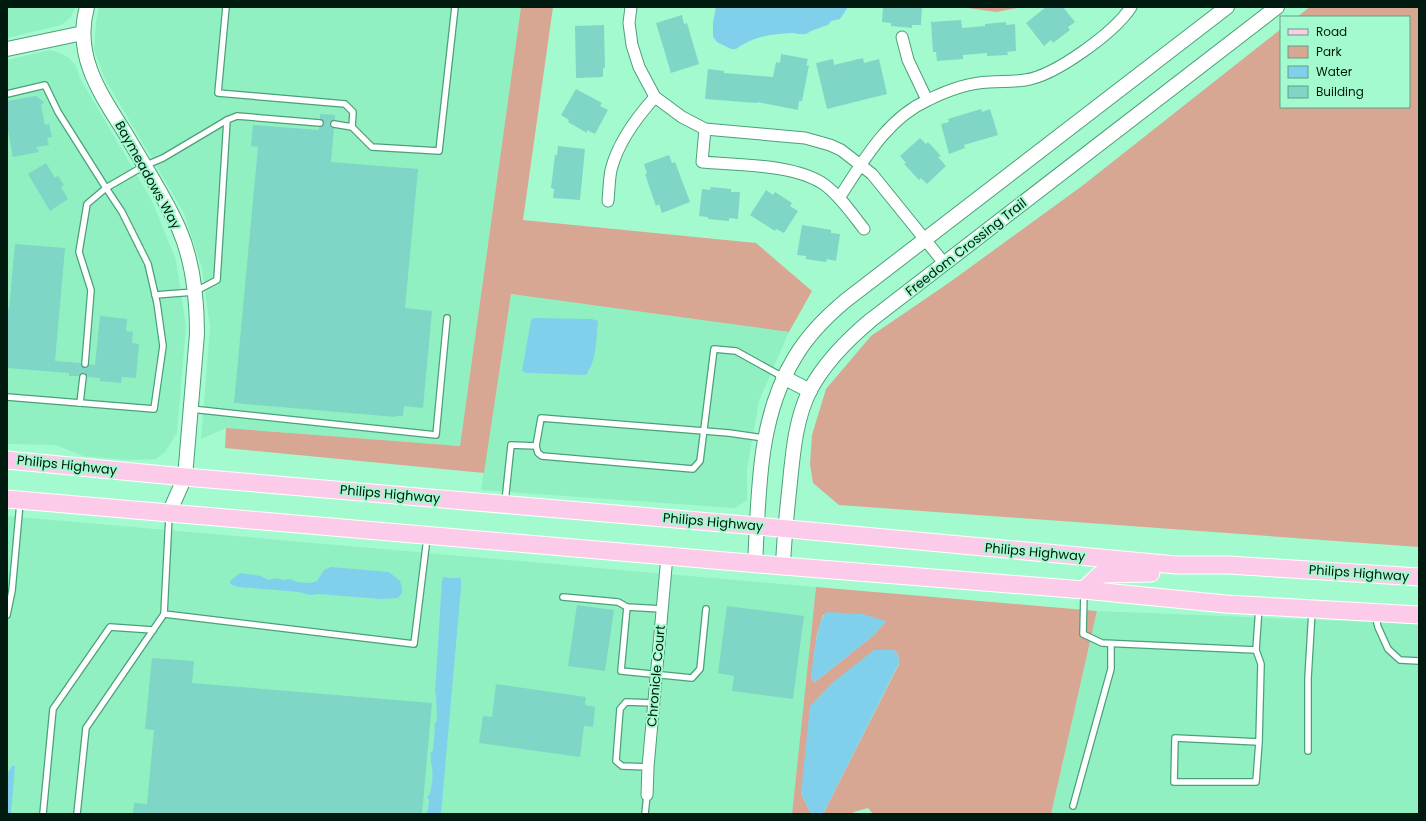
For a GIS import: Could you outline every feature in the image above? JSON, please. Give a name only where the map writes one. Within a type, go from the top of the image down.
[{"type":"main road","name":"Philips Highway","points":[[7,460],[185,477],[785,528],[1176,565],[1228,565],[1419,577]]},
{"type":"main road","points":[[14,500],[1259,606],[1419,615]]},
{"type":"main road","points":[[1084,590],[1101,574],[1127,572],[1148,573],[1176,565]]},
{"type":"street","name":"Baymeadows Way","points":[[87,7],[83,32],[88,62],[97,87],[158,188],[179,230],[190,266],[197,316],[191,409],[185,477],[169,513]]},
{"type":"street","points":[[631,7],[629,24],[632,45],[639,67],[655,96],[682,117],[705,129],[805,138],[830,145],[841,150],[872,174],[944,263]]},
{"type":"street","points":[[840,198],[874,145],[892,126],[913,108],[927,100],[958,88],[987,82],[1026,80],[1045,74],[1064,64],[1110,30],[1131,7]]},
{"type":"street","points":[[755,564],[765,438],[772,409],[784,377],[804,343],[828,315],[845,301],[1227,7]]},
{"type":"street","name":"Freedom Crossing Trail","points":[[783,566],[792,456],[797,427],[810,390],[822,370],[848,339],[944,263],[1277,7]]},
{"type":"street","points":[[7,49],[83,32]]},
{"type":"street","points":[[902,37],[908,60],[927,100]]},
{"type":"street","points":[[608,201],[611,171],[620,146],[638,116],[655,96]]},
{"type":"street","points":[[705,129],[702,162],[774,168],[801,174],[824,184],[840,198],[864,229]]},
{"type":"street","points":[[784,377],[810,390]]},
{"type":"street","name":"Chronicle Court","points":[[647,795],[653,703],[657,674],[666,556]]},
{"type":"lane","points":[[226,7],[218,93],[345,104],[353,112],[352,127]]},
{"type":"lane","points":[[334,124],[352,127],[372,147],[440,151],[455,7]]},
{"type":"lane","points":[[7,94],[46,85],[58,112],[122,212],[148,264],[155,295],[163,346],[154,409],[7,397]]},
{"type":"lane","points":[[85,364],[90,290],[79,252],[87,204],[106,188],[144,166],[164,158],[227,120],[237,116],[320,123]]},
{"type":"lane","points":[[155,295],[194,292],[217,280],[227,120]]},
{"type":"lane","points":[[191,409],[436,435],[447,318]]},
{"type":"lane","points":[[765,438],[705,432],[541,418],[536,446],[538,453],[542,456],[693,469],[700,461],[705,432],[714,349],[736,351],[784,377]]},
{"type":"lane","points":[[80,403],[83,377]]},
{"type":"lane","points":[[505,504],[511,445],[536,446]]},
{"type":"lane","points":[[7,615],[12,591],[14,500]]},
{"type":"lane","points":[[77,814],[86,728],[164,614],[169,513]]},
{"type":"lane","points":[[164,614],[414,644],[427,536]]},
{"type":"lane","points":[[1084,590],[1083,634],[1102,643],[1256,650]]},
{"type":"lane","points":[[562,597],[618,602],[627,607],[662,609]]},
{"type":"lane","points":[[1259,606],[1256,650],[1261,664],[1259,742],[1256,782],[1174,782],[1175,738],[1259,742]]},
{"type":"lane","points":[[627,607],[621,671],[692,678],[700,669],[706,608]]},
{"type":"lane","points":[[1308,752],[1308,678],[1312,609]]},
{"type":"lane","points":[[1375,613],[1378,627],[1388,649],[1400,660],[1419,661]]},
{"type":"lane","points":[[43,814],[53,709],[110,627],[152,630]]},
{"type":"lane","points":[[1073,806],[1111,669],[1111,644]]},
{"type":"lane","points":[[648,767],[622,766],[616,761],[620,709],[626,702],[653,703]]},
{"type":"lane","points":[[645,814],[647,795]]},
{"type":"shaded area","points":[[7,7],[76,7],[70,18],[61,25],[7,38]]},
{"type":"shaded area","points":[[99,7],[521,7],[460,446],[226,428],[201,439],[210,327],[202,269],[184,213],[105,79],[94,50],[96,21]]},
{"type":"shaded area","points":[[50,50],[69,58],[76,66],[81,80],[152,201],[176,260],[186,326],[177,433],[165,452],[156,459],[128,460],[83,456],[56,445],[7,444],[7,60]]},
{"type":"shaded area","points":[[511,294],[789,332],[759,401],[747,469],[747,500],[735,508],[481,490]]},
{"type":"shaded area","points":[[7,516],[816,587],[792,814],[7,814]]},
{"type":"shaded area","points":[[1097,611],[1419,624],[1419,814],[1051,814]]},
{"type":"green space","points":[[521,7],[553,7],[523,220],[756,243],[812,291],[789,332],[511,294],[484,473],[225,448],[226,428],[460,446]]},
{"type":"green space","points":[[961,7],[1022,7],[996,12]]},
{"type":"green space","points":[[1310,7],[1419,7],[1419,547],[839,505],[813,483],[810,464],[812,435],[826,389],[871,336],[950,282],[1082,186],[1280,30],[1280,108],[1410,108],[1410,16],[1298,16]]},
{"type":"green space","points":[[816,587],[1097,611],[1051,814],[873,814],[868,808],[852,814],[823,814],[899,664],[898,654],[893,650],[874,651],[801,793],[811,814],[792,814]],"holes":[[[823,615],[886,621],[874,635],[815,682],[811,679],[817,634]]]},
{"type":"water","points":[[716,7],[848,7],[840,19],[831,21],[828,25],[806,34],[792,33],[770,35],[756,38],[736,49],[731,49],[717,42],[713,37],[713,23]]},
{"type":"water","points":[[533,318],[592,319],[598,321],[594,356],[590,369],[586,375],[527,373],[522,371],[531,320]]},
{"type":"water","points":[[331,567],[389,572],[400,581],[402,593],[398,598],[381,599],[318,594],[310,595],[299,592],[238,587],[230,584],[230,581],[240,573],[261,576],[268,580],[277,578],[310,583],[317,581],[324,570]]},
{"type":"water","points":[[443,577],[460,578],[461,588],[441,814],[428,814],[426,812],[428,810],[429,800],[427,797],[430,794],[433,775],[430,754],[433,750],[434,725],[437,720],[435,692]]},
{"type":"water","points":[[827,612],[862,614],[886,621],[874,635],[815,682],[811,679],[816,643],[820,624]]},
{"type":"water","points":[[874,650],[893,650],[898,654],[899,663],[823,814],[811,814],[801,793],[810,706],[832,683]]},
{"type":"water","points":[[12,766],[15,766],[11,814],[7,814],[7,774]]},
{"type":"building","points":[[883,7],[922,7],[921,25],[912,25],[912,28],[891,26],[891,23],[882,22]]},
{"type":"building","points":[[1046,7],[1063,7],[1075,22],[1068,27],[1070,30],[1053,43],[1051,40],[1044,46],[1026,23]]},
{"type":"building","points":[[682,15],[684,24],[687,23],[699,64],[671,73],[656,23]]},
{"type":"building","points":[[961,20],[962,28],[1006,22],[1006,25],[1015,24],[1016,51],[1007,52],[1008,55],[987,56],[987,53],[963,55],[963,59],[937,61],[936,52],[933,52],[931,22]]},
{"type":"building","points":[[604,25],[605,68],[603,68],[603,77],[576,78],[575,26]]},
{"type":"building","points":[[781,54],[808,59],[806,66],[809,65],[802,101],[799,101],[798,110],[757,102],[705,99],[708,69],[724,71],[724,73],[773,77],[776,62],[780,63]]},
{"type":"building","points":[[863,58],[864,63],[879,59],[887,94],[827,109],[816,63],[833,59],[834,65]]},
{"type":"building","points":[[576,89],[602,103],[600,106],[608,110],[595,134],[587,130],[587,133],[568,122],[569,120],[561,115]]},
{"type":"building","points":[[36,96],[44,102],[41,105],[45,125],[49,124],[52,137],[47,138],[49,145],[36,147],[39,152],[13,157],[7,126],[7,101]]},
{"type":"building","points":[[981,109],[982,112],[990,109],[998,135],[964,145],[965,148],[949,154],[941,124],[949,122],[948,119]]},
{"type":"building","points":[[320,114],[335,115],[335,120],[331,121],[330,124],[331,127],[334,128],[331,162],[418,169],[405,308],[432,311],[423,408],[404,406],[403,416],[396,417],[234,403],[258,147],[251,146],[253,125],[319,130],[319,127],[322,127],[324,124],[324,121],[320,119]]},
{"type":"building","points":[[920,138],[926,144],[928,142],[941,156],[938,157],[946,166],[927,184],[921,178],[919,180],[904,164],[906,163],[900,156]]},
{"type":"building","points":[[558,146],[585,149],[580,200],[553,198],[554,189],[551,188],[555,155],[557,155]]},
{"type":"building","points":[[669,155],[672,163],[675,162],[690,202],[662,213],[659,204],[656,206],[645,174],[647,173],[644,164]]},
{"type":"building","points":[[46,163],[55,178],[58,176],[64,185],[61,187],[68,199],[50,211],[28,174]]},
{"type":"building","points":[[711,187],[731,189],[731,192],[740,192],[738,219],[729,218],[729,221],[708,219],[708,217],[699,216],[702,189],[710,190]]},
{"type":"building","points":[[766,190],[773,195],[775,192],[792,203],[790,206],[798,211],[784,233],[776,229],[775,231],[750,215]]},
{"type":"building","points":[[802,225],[831,230],[831,233],[840,234],[836,261],[827,259],[826,262],[806,259],[806,256],[797,255]]},
{"type":"building","points":[[15,244],[65,248],[55,361],[81,363],[81,366],[84,368],[87,368],[89,364],[95,365],[100,316],[127,319],[126,331],[133,332],[132,343],[139,344],[136,378],[122,377],[121,383],[100,381],[100,378],[87,377],[84,373],[81,373],[79,376],[69,376],[69,373],[7,368],[7,309],[9,309]]},
{"type":"building","points":[[577,605],[614,610],[605,671],[568,666]]},
{"type":"building","points":[[727,606],[804,616],[793,699],[732,691],[734,676],[718,673]]},
{"type":"building","points":[[152,658],[194,661],[192,683],[432,703],[422,814],[133,814],[134,803],[147,804],[154,730],[145,729]]},
{"type":"building","points":[[496,684],[586,697],[585,705],[595,707],[593,727],[584,726],[580,757],[479,743],[483,716],[492,717]]}]
